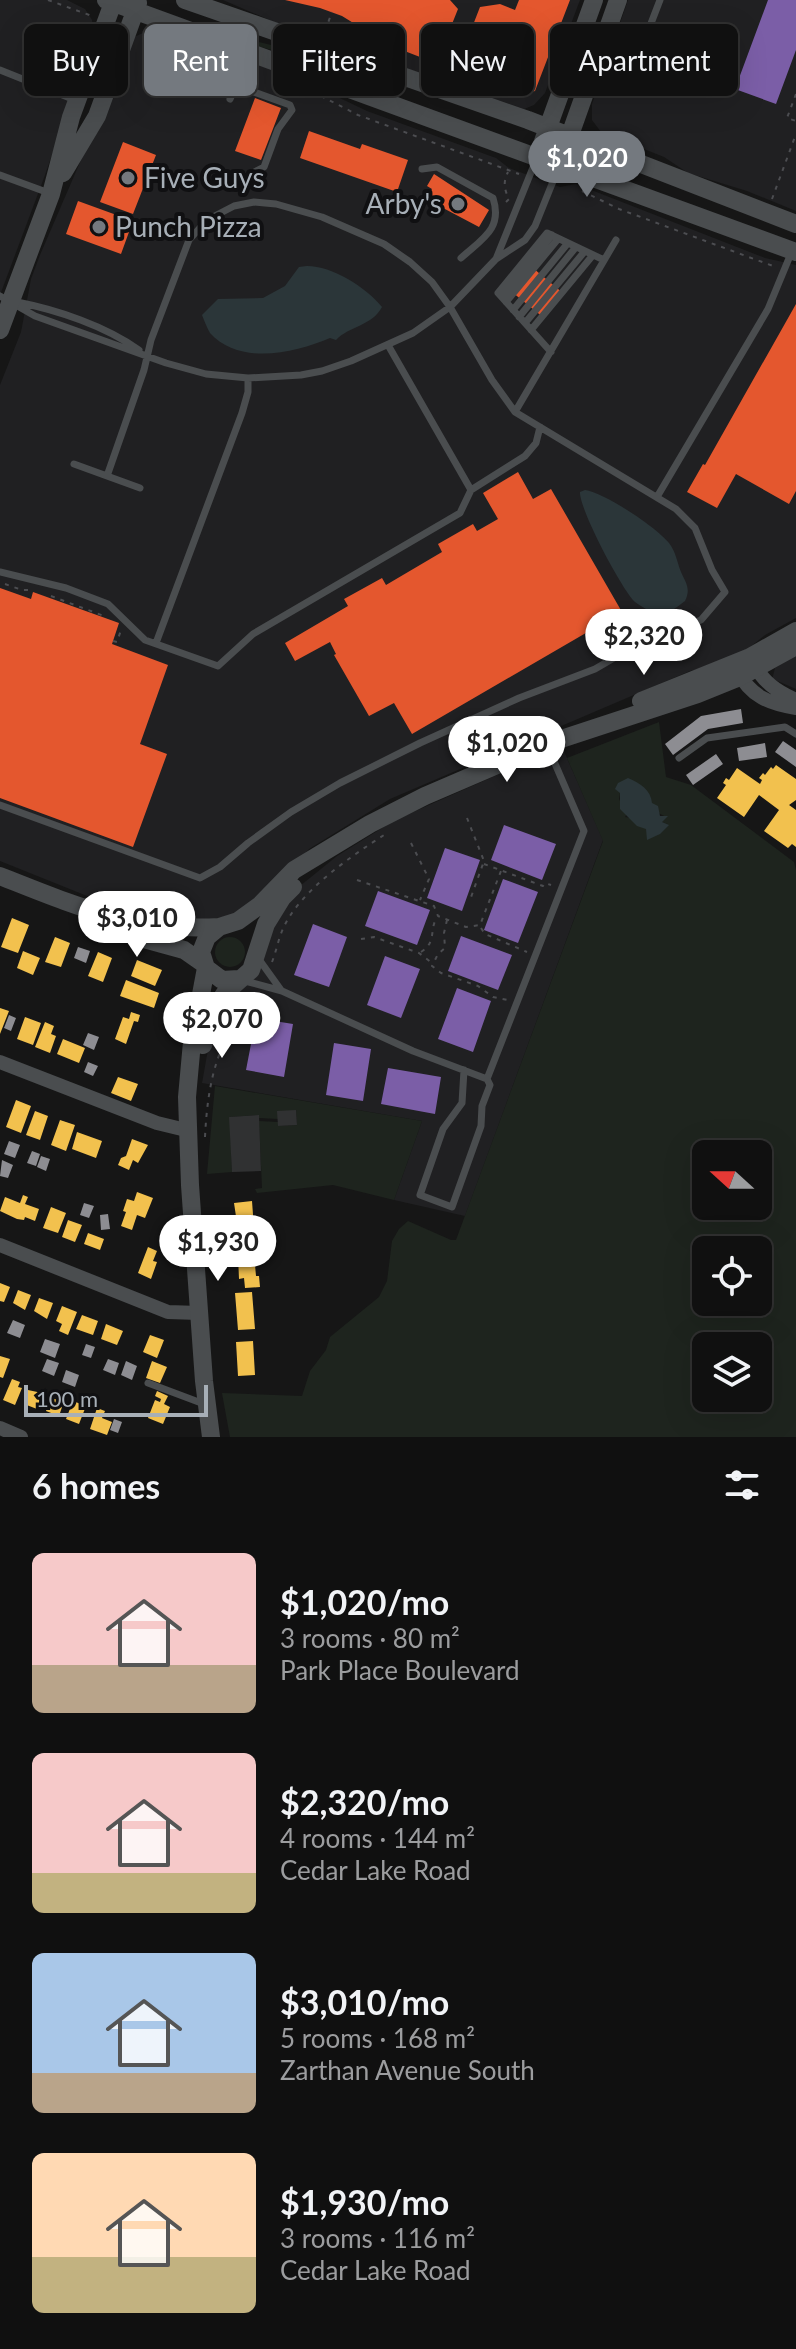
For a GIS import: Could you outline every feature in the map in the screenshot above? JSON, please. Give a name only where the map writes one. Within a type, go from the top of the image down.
[{"type":"street","points":[[185,0],[570,136],[796,224]]},
{"type":"street","points":[[537,158],[594,0]]},
{"type":"street","points":[[610,24],[618,0]]},
{"type":"street","points":[[51,194],[77,101],[111,1],[137,5],[537,158],[794,252]]},
{"type":"street","points":[[0,330],[5,298],[51,194],[97,116],[137,5]]},
{"type":"street","points":[[559,166],[584,96]]},
{"type":"street","points":[[745,666],[796,631]]},
{"type":"street","points":[[211,1437],[199,1313],[187,1097],[205,966],[201,952],[210,933],[260,905],[294,870],[417,800],[546,744],[621,720],[796,646]]},
{"type":"street","points":[[745,666],[774,689],[796,700]]},
{"type":"street","points":[[745,666],[747,688],[775,705],[796,708]]},
{"type":"street","points":[[264,961],[266,924],[282,898],[335,847]]},
{"type":"street","points":[[0,876],[94,913],[144,939],[184,950],[222,980],[247,984]]},
{"type":"street","points":[[94,913],[178,929],[239,926],[251,935],[264,961]]},
{"type":"street","points":[[190,1131],[206,1032],[220,1000],[247,984],[251,970],[264,961]]},
{"type":"street","points":[[0,1062],[157,1123],[190,1131]]},
{"type":"street","points":[[0,1245],[168,1312],[199,1313]]},
{"type":"street","points":[[0,1428],[21,1437]]},
{"type":"lane","points":[[651,24],[660,0]]},
{"type":"lane","points":[[0,70],[77,101]]},
{"type":"lane","points":[[228,186],[264,167],[278,129],[292,110],[290,105],[243,88],[234,90],[230,99]]},
{"type":"lane","points":[[496,259],[537,158]]},
{"type":"lane","points":[[5,298],[35,305],[119,336],[147,356],[206,374],[248,378],[322,371],[413,333],[450,307],[496,259],[513,250],[535,226],[559,166]]},
{"type":"lane","points":[[422,169],[437,167],[493,198],[497,211],[491,230],[461,258]]},
{"type":"lane","points":[[0,175],[51,194]]},
{"type":"lane","points":[[0,805],[200,878],[220,867],[291,812],[340,783],[519,698],[595,669],[643,641],[701,620],[725,592],[712,570],[695,528],[676,509],[515,412],[492,380],[450,307],[432,282],[410,262],[384,244],[322,217],[276,204],[254,202],[234,206],[207,220],[189,240],[107,476]]},
{"type":"lane","points":[[551,352],[498,293],[547,233],[604,260]]},
{"type":"lane","points":[[504,300],[555,237]]},
{"type":"lane","points":[[515,412],[616,240]]},
{"type":"lane","points":[[519,316],[568,243]]},
{"type":"lane","points":[[519,316],[576,247]]},
{"type":"lane","points":[[657,497],[768,309],[794,252]]},
{"type":"lane","points":[[519,316],[589,253]]},
{"type":"lane","points":[[531,330],[589,253]]},
{"type":"lane","points":[[388,345],[471,490]]},
{"type":"lane","points":[[156,643],[242,413],[248,378]]},
{"type":"lane","points":[[0,572],[66,588],[108,604],[145,640],[218,666],[253,634],[460,513],[471,490],[525,456],[536,443],[540,427]]},
{"type":"lane","points":[[74,464],[140,488]]},
{"type":"lane","points":[[679,758],[707,738],[785,727],[796,734]]},
{"type":"lane","points":[[487,1079],[584,831],[546,744]]},
{"type":"lane","points":[[264,961],[282,991]]},
{"type":"lane","points":[[247,984],[282,991],[413,1051],[464,1070],[487,1079],[490,1085],[482,1106],[481,1126],[452,1207],[420,1195],[443,1129],[462,1103],[464,1070]]},
{"type":"lane","points":[[462,1103],[482,1106]]},
{"type":"lane","points":[[148,1383],[206,1405]]},
{"type":"path","points":[[48,0],[88,14]]},
{"type":"path","points":[[327,24],[332,12]]},
{"type":"path","points":[[796,94],[787,118],[796,121]]},
{"type":"path","points":[[321,96],[358,115],[509,171],[504,178],[504,189],[509,199],[497,211]]},
{"type":"path","points":[[772,200],[796,134]]},
{"type":"path","points":[[573,187],[619,209],[772,265]]},
{"type":"path","points":[[0,582],[22,590],[34,589]]},
{"type":"path","points":[[48,595],[113,619]]},
{"type":"path","points":[[113,641],[117,642],[123,625]]},
{"type":"path","points":[[467,818],[483,864],[470,900]]},
{"type":"path","points":[[264,961],[302,902],[357,853],[391,831]]},
{"type":"path","points":[[411,843],[429,879],[420,901]]},
{"type":"path","points":[[483,864],[561,890]]},
{"type":"path","points":[[480,925],[501,871]]},
{"type":"path","points":[[357,880],[434,906],[438,916],[466,927],[480,925]]},
{"type":"path","points":[[419,953],[429,947],[438,916]]},
{"type":"path","points":[[433,963],[445,948],[447,919]]},
{"type":"path","points":[[480,925],[485,934],[536,955]]},
{"type":"path","points":[[434,935],[444,933]]},
{"type":"path","points":[[361,939],[374,937],[419,953],[441,973],[478,986],[493,997],[517,1004]]},
{"type":"path","points":[[204,1145],[215,1061],[247,984]]},
{"type":"shaded area","points":[[0,0],[67,0],[85,9],[93,24],[24,24],[24,96],[72,96],[0,295]]},
{"type":"shaded area","points":[[223,0],[580,0],[571,24],[550,24],[550,80],[545,93],[534,105],[524,109],[486,96],[534,96],[534,24],[421,24],[421,73],[405,68],[405,24],[279,24]]},
{"type":"shaded area","points":[[628,0],[796,0],[796,211],[747,191],[688,173],[664,157],[601,132],[592,120],[595,96],[738,96],[738,24],[620,24]]},
{"type":"shaded area","points":[[144,33],[144,96],[257,96],[257,64],[273,69],[273,96],[336,96],[367,111],[496,158],[509,168],[560,187],[576,184],[765,258],[796,265],[796,618],[765,635],[743,653],[717,665],[690,671],[390,799],[309,849],[234,915],[196,922],[127,912],[0,861],[0,385],[21,332],[31,279],[40,255],[109,96],[128,96],[128,51],[134,37]]},
{"type":"shaded area","points":[[257,42],[273,46],[273,50],[257,46]]},
{"type":"shaded area","points":[[307,266],[348,279],[382,307],[372,318],[336,340],[330,338],[285,352],[268,354],[236,350],[210,333],[202,315],[218,299],[263,298],[285,286],[299,267]]},
{"type":"shaded area","points":[[585,490],[605,497],[630,512],[669,543],[687,586],[685,601],[665,613],[649,610],[635,602],[602,549],[582,501],[580,492]]},
{"type":"shaded area","points":[[796,655],[796,689],[773,679],[773,676],[775,668]]},
{"type":"shaded area","points":[[659,722],[666,777],[691,785],[794,862],[796,1437],[230,1437],[222,1393],[302,1396],[310,1371],[326,1350],[330,1337],[379,1297],[387,1281],[392,1241],[408,1221],[456,1240],[603,841],[567,758]],"holes":[[[620,793],[666,817],[661,822],[668,824],[625,817],[627,814],[619,799]]]},
{"type":"shaded area","points":[[563,749],[603,840],[465,1216],[394,1200],[422,1121],[202,1083],[211,1033],[295,890],[337,856],[395,820]]},
{"type":"shaded area","points":[[628,778],[647,791],[652,803],[658,806],[660,816],[668,816],[662,822],[669,825],[647,840],[646,829],[637,826],[620,809],[620,793],[615,789],[618,783]]},
{"type":"shaded area","points":[[230,937],[241,941],[245,952],[241,963],[230,967],[219,963],[215,952],[219,941]]},
{"type":"shaded area","points":[[215,1086],[422,1121],[394,1200],[333,1185],[257,1193],[255,1189],[262,1188],[259,1121],[278,1122],[278,1126],[297,1125],[296,1110],[278,1119],[259,1118],[258,1115],[230,1117],[232,1172],[207,1174]]},
{"type":"building: Homes","points":[[776,765],[796,779],[796,800],[789,805],[796,810],[796,847],[792,844],[788,848],[764,831],[779,810],[759,795],[744,817],[717,798],[726,785],[723,783],[726,778],[729,780],[737,768],[760,784],[762,780],[759,778],[763,773],[765,775]]},
{"type":"building: Homes","points":[[12,918],[29,925],[18,953],[1,947]]},
{"type":"building: Homes","points":[[55,937],[70,943],[61,967],[45,962]]},
{"type":"building: Homes","points":[[23,951],[40,958],[33,975],[17,968]]},
{"type":"building: Homes","points":[[98,952],[112,958],[103,982],[88,976]]},
{"type":"building: Homes","points":[[137,960],[162,970],[155,986],[131,976]]},
{"type":"building: Homes","points":[[126,980],[159,993],[154,1008],[120,996]]},
{"type":"building: Homes","points":[[0,1008],[9,1011],[0,1034]]},
{"type":"building: Homes","points":[[131,1012],[140,1015],[138,1022],[134,1021],[126,1044],[115,1039],[123,1017],[129,1019]]},
{"type":"building: Homes","points":[[25,1017],[41,1023],[33,1045],[17,1039]]},
{"type":"building: Homes","points":[[45,1022],[54,1026],[51,1034],[56,1036],[50,1053],[35,1047]]},
{"type":"building: Homes","points":[[63,1039],[85,1048],[79,1063],[57,1054]]},
{"type":"building: Homes","points":[[118,1077],[138,1084],[131,1101],[111,1093]]},
{"type":"building: Homes","points":[[16,1100],[31,1106],[21,1133],[6,1127]]},
{"type":"building: Homes","points":[[35,1111],[48,1116],[40,1140],[26,1135]]},
{"type":"building: Homes","points":[[60,1120],[75,1125],[66,1151],[51,1145]]},
{"type":"building: Homes","points":[[77,1132],[102,1141],[96,1158],[72,1149]]},
{"type":"building: Homes","points":[[132,1139],[148,1145],[138,1163],[133,1160],[129,1170],[118,1165],[121,1158],[126,1156]]},
{"type":"building: Homes","points":[[137,1192],[153,1198],[145,1218],[137,1215],[132,1230],[121,1226],[127,1199],[134,1201]]},
{"type":"building: Homes","points":[[23,1195],[28,1197],[25,1204],[39,1209],[35,1221],[25,1217],[24,1220],[17,1219],[0,1211],[5,1197],[20,1203]]},
{"type":"building: Homes","points":[[252,1201],[255,1242],[240,1243],[234,1203]]},
{"type":"building: Homes","points":[[51,1207],[66,1213],[58,1233],[43,1228]]},
{"type":"building: Homes","points":[[68,1220],[82,1225],[75,1242],[62,1237]]},
{"type":"building: Homes","points":[[88,1233],[104,1239],[100,1250],[84,1244]]},
{"type":"building: Homes","points":[[148,1247],[157,1251],[151,1279],[138,1273]]},
{"type":"building: Homes","points":[[254,1254],[260,1287],[245,1288],[244,1278],[239,1279],[238,1256]]},
{"type":"building: Homes","points":[[0,1283],[10,1287],[4,1302],[0,1301]]},
{"type":"building: Homes","points":[[18,1290],[31,1295],[25,1310],[13,1303]]},
{"type":"building: Homes","points":[[252,1292],[255,1329],[238,1330],[235,1293]]},
{"type":"building: Homes","points":[[39,1298],[53,1303],[47,1319],[34,1311]]},
{"type":"building: Homes","points":[[62,1306],[77,1312],[68,1335],[59,1331],[62,1324],[56,1321]]},
{"type":"building: Homes","points":[[82,1315],[98,1321],[93,1335],[76,1329]]},
{"type":"building: Homes","points":[[106,1324],[123,1331],[117,1345],[101,1339]]},
{"type":"building: Homes","points":[[150,1335],[164,1340],[157,1358],[143,1352]]},
{"type":"building: Homes","points":[[253,1341],[255,1375],[238,1376],[236,1342]]},
{"type":"building: Homes","points":[[0,1356],[10,1359],[3,1378],[0,1377]]},
{"type":"building: Homes","points":[[152,1361],[167,1367],[160,1383],[146,1378]]},
{"type":"building: Homes","points":[[12,1379],[20,1382],[18,1387],[22,1388],[15,1405],[3,1400]]},
{"type":"building: Homes","points":[[28,1390],[42,1393],[37,1409],[24,1404]]},
{"type":"building: Homes","points":[[157,1391],[168,1396],[164,1404],[170,1407],[163,1424],[148,1418],[155,1400],[160,1402],[161,1399],[155,1396]]},
{"type":"building: Homes","points":[[50,1398],[64,1401],[59,1416],[46,1411]]},
{"type":"building: Homes","points":[[73,1401],[86,1406],[79,1424],[66,1419]]},
{"type":"building: Homes","points":[[97,1408],[105,1411],[102,1418],[112,1422],[107,1435],[90,1429]]},
{"type":"building: Shops","points":[[285,0],[450,0],[458,9],[452,24],[421,24],[420,57],[405,51],[405,24],[355,24],[320,8]]},
{"type":"building: Shops","points":[[519,0],[570,0],[561,24],[550,24],[550,52],[534,91],[534,24],[473,24],[480,7],[500,4],[515,10]]},
{"type":"building: Shops","points":[[255,98],[281,108],[261,160],[235,151]]},
{"type":"building: Shops","points":[[309,131],[360,149],[362,144],[408,160],[397,192],[300,158]]},
{"type":"building: Shops","name":"Five Guys","points":[[123,142],[156,155],[133,214],[100,202]]},
{"type":"building: Shops","name":"Arby's","points":[[434,174],[489,210],[479,227],[426,199],[432,189],[427,186]]},
{"type":"building: Shops","name":"Punch Pizza","points":[[78,201],[133,221],[121,254],[66,234]]},
{"type":"building: Shops","points":[[527,263],[564,294],[544,318],[506,287]]},
{"type":"building: Shops","points":[[796,304],[796,491],[789,504],[736,474],[717,508],[687,492]]},
{"type":"building: Shops","points":[[518,472],[533,499],[551,489],[622,612],[412,734],[394,703],[369,716],[334,655],[330,642],[295,661],[285,643],[348,606],[344,599],[382,578],[386,585],[442,552],[438,544],[473,524],[477,531],[498,519],[483,493]]},
{"type":"building: Shops","points":[[0,588],[31,599],[33,592],[119,623],[112,644],[168,665],[140,744],[167,754],[133,847],[0,798]]},
{"type":"building: Offices","points":[[768,0],[796,0],[796,50],[776,104],[738,90],[738,81]]},
{"type":"building: Offices","points":[[504,825],[556,844],[542,880],[491,860]]},
{"type":"building: Offices","points":[[445,848],[480,860],[462,911],[427,898]]},
{"type":"building: Offices","points":[[503,879],[538,892],[518,943],[484,930]]},
{"type":"building: Offices","points":[[378,891],[430,910],[417,945],[365,926]]},
{"type":"building: Offices","points":[[313,924],[347,937],[329,987],[294,975]]},
{"type":"building: Offices","points":[[461,936],[512,955],[498,990],[448,971]]},
{"type":"building: Offices","points":[[385,956],[420,969],[401,1018],[367,1005]]},
{"type":"building: Offices","points":[[457,988],[491,1001],[473,1052],[438,1039]]},
{"type":"building: Offices","points":[[256,1018],[293,1024],[284,1077],[246,1070]]},
{"type":"building: Offices","points":[[334,1043],[371,1049],[363,1101],[326,1095]]},
{"type":"building: Offices","points":[[388,1068],[441,1077],[435,1114],[381,1104]]},
{"type":"building: Industry","points":[[741,709],[743,723],[708,729],[673,755],[665,744],[701,716]]},
{"type":"building: Industry","points":[[783,741],[796,750],[796,767],[775,752]]},
{"type":"building: Industry","points":[[765,743],[767,757],[739,761],[737,748]]},
{"type":"building: Industry","points":[[716,754],[723,764],[693,785],[686,775]]},
{"type":"building: Industry","points":[[78,947],[90,951],[86,963],[74,958]]},
{"type":"building: Industry","points":[[9,1015],[16,1018],[11,1031],[4,1028]]},
{"type":"building: Industry","points":[[88,1033],[99,1037],[94,1050],[83,1045]]},
{"type":"building: Industry","points":[[88,1062],[98,1066],[93,1076],[84,1072]]},
{"type":"building: Industry","points":[[9,1141],[20,1145],[15,1158],[4,1154]]},
{"type":"building: Industry","points":[[32,1151],[40,1154],[36,1166],[27,1163]]},
{"type":"building: Industry","points":[[41,1156],[50,1159],[46,1171],[37,1167]]},
{"type":"building: Industry","points":[[2,1160],[13,1165],[8,1178],[0,1176]]},
{"type":"building: Industry","points":[[84,1203],[94,1206],[89,1218],[80,1215]]},
{"type":"building: Industry","points":[[108,1214],[110,1229],[101,1230],[100,1215]]},
{"type":"building: Industry","points":[[13,1320],[25,1325],[20,1338],[7,1333]]},
{"type":"building: Industry","points":[[45,1339],[60,1344],[55,1358],[40,1352]]},
{"type":"building: Industry","points":[[86,1344],[95,1347],[91,1358],[82,1355]]},
{"type":"building: Industry","points":[[47,1359],[59,1363],[54,1376],[42,1371]]},
{"type":"building: Industry","points":[[108,1359],[119,1363],[115,1375],[103,1370]]},
{"type":"building: Industry","points":[[126,1361],[137,1366],[132,1380],[121,1375]]},
{"type":"building: Industry","points":[[66,1370],[79,1375],[75,1387],[62,1382]]},
{"type":"building: Industry","points":[[114,1419],[122,1422],[118,1433],[110,1430]]},
{"type":"building: Other","points":[[296,1110],[297,1125],[278,1126],[277,1111]]},
{"type":"building: Other","points":[[259,1115],[261,1171],[232,1172],[229,1117]]},
{"type":"place","name":"Five Guys","points":[[128,178]]},
{"type":"place","name":"Arby's","points":[[458,204]]},
{"type":"place","name":"Punch Pizza","points":[[99,227]]}]
